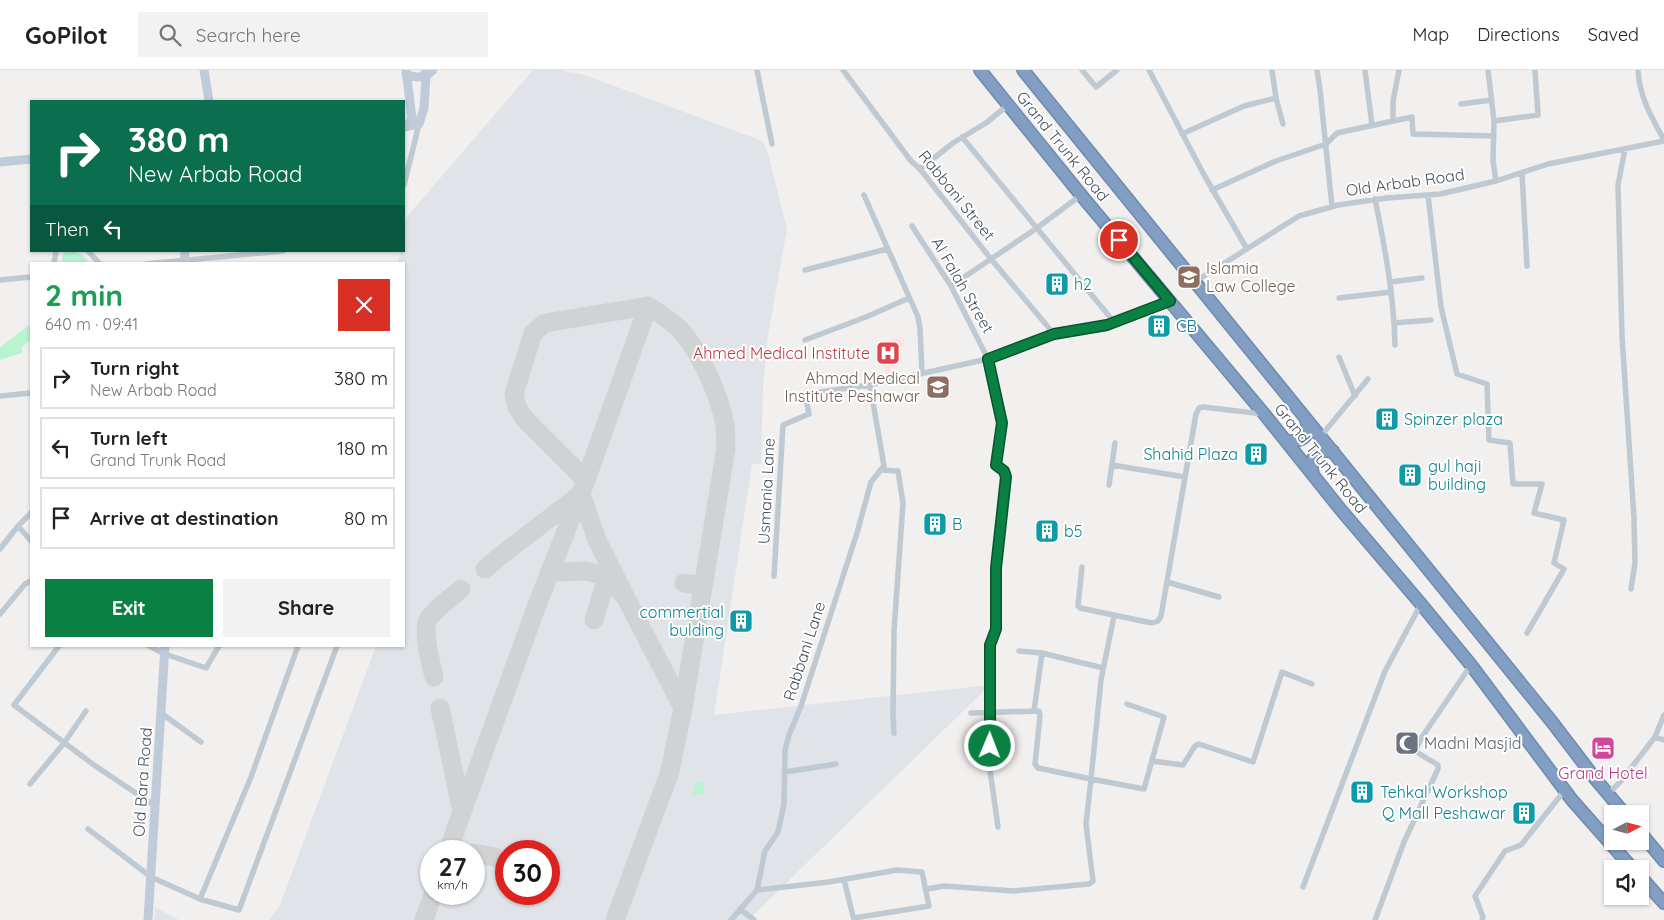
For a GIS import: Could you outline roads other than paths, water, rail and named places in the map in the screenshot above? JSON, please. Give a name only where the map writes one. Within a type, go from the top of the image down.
[{"type":"highway","name":"Grand Trunk Road","points":[[980,70],[1081,195],[1471,665],[1565,790],[1625,860]]},
{"type":"highway","name":"Grand Trunk Road","points":[[1023,70],[1196,281],[1618,805]]},
{"type":"highway","points":[[1286,440],[1301,440],[1305,437],[1308,427],[1306,418]]},
{"type":"highway","points":[[1313,475],[1311,463],[1314,457],[1322,451],[1333,452]]},
{"type":"highway","points":[[1649,843],[1664,861]]},
{"type":"highway","points":[[1649,886],[1664,904]]},
{"type":"street","points":[[204,70],[209,100]]},
{"type":"street","points":[[757,70],[772,144]]},
{"type":"street","name":"Rabbani Street","points":[[843,70],[911,161],[920,169],[991,259],[1054,334]]},
{"type":"street","points":[[1082,70],[1096,87],[1117,70]]},
{"type":"street","points":[[1149,70],[1212,190],[1246,249]]},
{"type":"street","points":[[1272,70],[1276,98],[1283,124]]},
{"type":"street","points":[[1317,70],[1332,206]]},
{"type":"street","points":[[1365,70],[1372,125]]},
{"type":"street","points":[[1393,121],[1393,101],[1399,70]]},
{"type":"street","points":[[1488,70],[1494,121],[1493,161],[1496,181]]},
{"type":"street","points":[[1494,121],[1538,115],[1535,70]]},
{"type":"street","points":[[1638,70],[1639,83],[1646,105],[1664,141]]},
{"type":"street","points":[[405,182],[424,108],[428,72],[414,77],[406,72]]},
{"type":"street","points":[[406,72],[412,118],[406,126]]},
{"type":"street","points":[[1182,134],[1244,106],[1276,98]]},
{"type":"street","points":[[1462,104],[1492,100]]},
{"type":"street","points":[[920,169],[962,137],[986,123],[1008,105]]},
{"type":"street","points":[[1212,190],[1276,161],[1326,144],[1337,133],[1412,117],[1413,134],[1494,136]]},
{"type":"street","points":[[406,126],[419,124]]},
{"type":"street","points":[[962,137],[1114,322]]},
{"type":"street","name":"Old Arbab Road","points":[[1196,281],[1300,216],[1332,206],[1374,199],[1440,194],[1496,181],[1548,164],[1664,141]]},
{"type":"street","points":[[1625,149],[1618,184],[1622,336],[1634,518],[1635,564],[1631,589]]},
{"type":"street","points":[[0,162],[30,160]]},
{"type":"street","points":[[1522,173],[1527,266]]},
{"type":"street","points":[[864,195],[918,317],[922,373]]},
{"type":"street","points":[[951,286],[1037,228],[1081,195]]},
{"type":"street","points":[[1428,195],[1442,307],[1457,374],[1487,384],[1489,440],[1510,443],[1513,484],[1542,484],[1534,513],[1564,520],[1554,563],[1564,569],[1527,633]]},
{"type":"street","points":[[1374,199],[1388,262],[1395,345]]},
{"type":"street","name":"Al Falah Street","points":[[912,226],[951,286],[988,359],[1002,423],[996,465],[1004,471],[1006,477],[996,568],[996,629],[990,645],[989,763],[998,827]]},
{"type":"street","points":[[805,270],[888,249]]},
{"type":"street","points":[[89,252],[98,262]]},
{"type":"street","points":[[159,262],[184,258],[270,252]]},
{"type":"street","points":[[0,280],[30,277]]},
{"type":"street","points":[[1390,282],[1422,278]]},
{"type":"street","points":[[1339,298],[1391,292]]},
{"type":"street","points":[[804,340],[866,318],[909,298]]},
{"type":"street","points":[[870,385],[988,359],[1054,334],[1107,325],[1170,301]]},
{"type":"street","points":[[1394,323],[1431,320]]},
{"type":"street","points":[[1339,357],[1355,396]]},
{"type":"street","points":[[1320,436],[1368,379]]},
{"type":"street","name":"Usmania Lane","points":[[774,576],[783,425],[809,414],[806,394],[870,385]]},
{"type":"street","name":"Rabbani Lane","points":[[757,890],[765,851],[778,832],[784,804],[785,750],[789,735],[804,697],[871,482],[884,466],[870,385]]},
{"type":"street","points":[[0,396],[30,393]]},
{"type":"street","points":[[1082,567],[1079,607],[1152,623],[1158,621],[1161,616],[1196,414],[1199,408],[1265,415]]},
{"type":"street","points":[[1109,485],[1115,443]]},
{"type":"street","points":[[1112,465],[1185,477]]},
{"type":"street","points":[[880,470],[898,471],[904,503],[894,631],[894,733]]},
{"type":"street","points":[[0,549],[30,514]]},
{"type":"street","points":[[18,526],[30,540]]},
{"type":"street","points":[[0,614],[25,584],[30,582]]},
{"type":"street","points":[[1166,582],[1219,597]]},
{"type":"street","points":[[1302,887],[1385,671],[1421,604]]},
{"type":"street","points":[[927,889],[944,886],[1014,891],[1091,884],[1094,878],[1086,824],[1103,668],[1114,616]]},
{"type":"street","points":[[58,647],[14,706],[155,806]]},
{"type":"street","points":[[165,650],[206,668],[219,647]]},
{"type":"street","points":[[200,898],[251,777],[298,647]]},
{"type":"street","points":[[88,829],[151,877],[200,898],[239,910],[337,647]]},
{"type":"street","name":"Old Bara Road","points":[[148,920],[165,650]]},
{"type":"street","points":[[1019,651],[1042,653],[1103,668]]},
{"type":"street","points":[[1034,710],[1042,653]]},
{"type":"street","points":[[1375,920],[1404,842],[1438,769],[1438,764],[1415,751],[1422,737],[1471,665]]},
{"type":"street","points":[[1152,761],[1183,765],[1195,746],[1199,744],[1253,762],[1282,672],[1312,684]]},
{"type":"street","points":[[971,713],[1039,711],[1035,764],[1038,768],[1144,789],[1164,717],[1127,704]]},
{"type":"street","points":[[30,784],[64,743],[86,711]]},
{"type":"street","points":[[161,713],[201,742]]},
{"type":"street","points":[[1608,793],[1621,781],[1655,737],[1664,715]]},
{"type":"street","points":[[1655,737],[1664,740]]},
{"type":"street","points":[[785,772],[836,764]]},
{"type":"street","points":[[1482,920],[1483,917],[1475,896],[1505,851],[1521,845],[1565,790]]},
{"type":"street","points":[[731,920],[757,890],[844,880],[897,870],[921,870],[927,889],[929,906],[854,919],[844,880]]},
{"type":"street","points":[[740,909],[754,920]]},
{"type":"place","name":"Islamia Law College","points":[[1189,277]]},
{"type":"place","name":"h2","points":[[1057,284]]},
{"type":"place","name":"CB","points":[[1159,326]]},
{"type":"place","name":"Ahmed Medical Institute","points":[[888,353]]},
{"type":"place","name":"Ahmad Medical Institute Peshawar","points":[[938,387]]},
{"type":"place","name":"Spinzer plaza","points":[[1387,419]]},
{"type":"place","name":"Shahid Plaza","points":[[1256,454]]},
{"type":"place","name":"gul haji building","points":[[1410,475]]},
{"type":"place","name":"B","points":[[935,524]]},
{"type":"place","name":"b5","points":[[1047,531]]},
{"type":"place","name":"commertial bulding","points":[[741,621]]},
{"type":"place","name":"Madni Masjid","points":[[1407,743]]},
{"type":"place","name":"Grand Hotel","points":[[1603,748]]},
{"type":"place","name":"Tehkal Workshop","points":[[1362,792]]},
{"type":"place","name":"Q Mall Peshawar","points":[[1524,813]]}]
